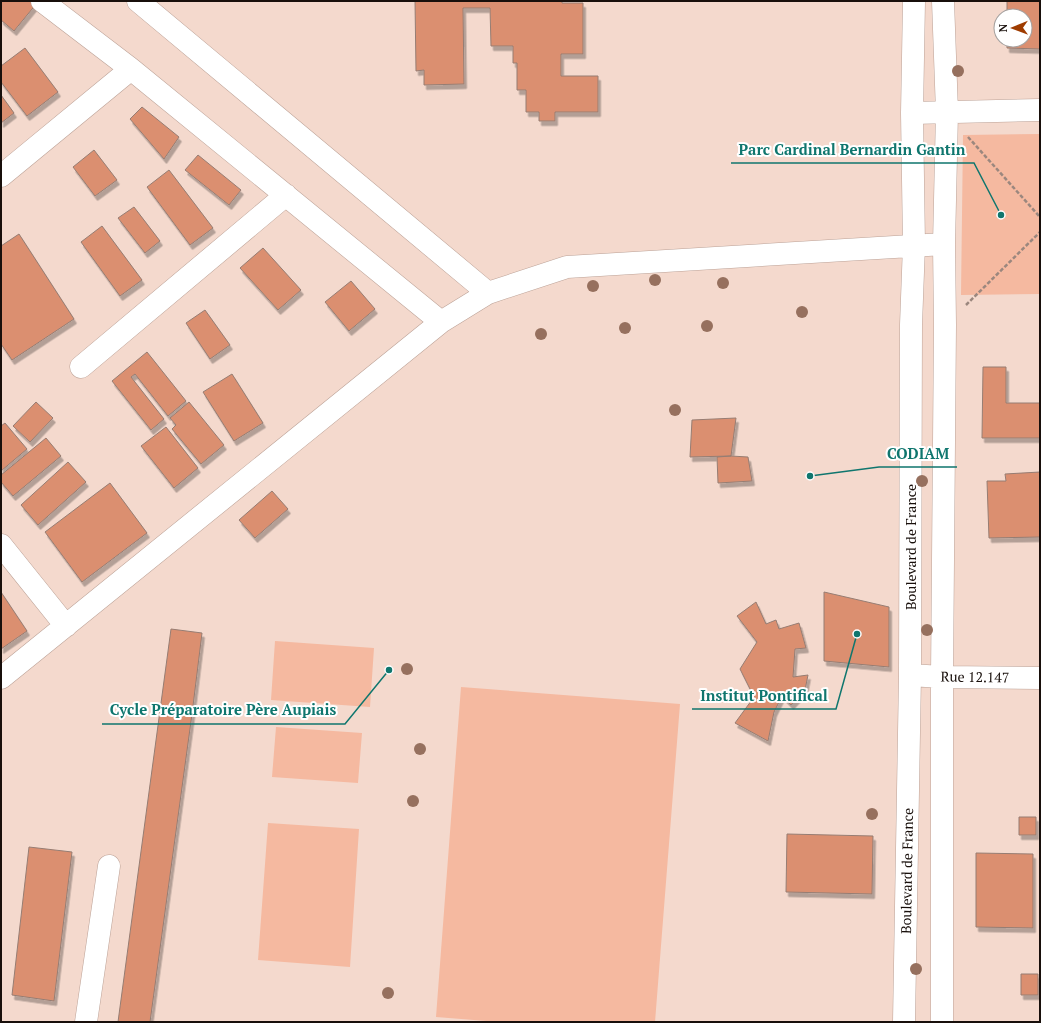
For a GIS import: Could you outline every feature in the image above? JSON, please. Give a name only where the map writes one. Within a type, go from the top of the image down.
[{"type":"street","points":[[42,1],[131,69],[441,322]]},
{"type":"street","points":[[138,1],[488,293]]},
{"type":"street","name":"Boulevard de France","points":[[904,1022],[910,675],[911,326],[914,245],[912,113],[914,1]]},
{"type":"street","points":[[942,1],[947,112],[944,244],[945,325],[942,677],[942,1022]]},
{"type":"street","points":[[1,176],[131,69]]},
{"type":"street","points":[[912,113],[1040,110]]},
{"type":"street","points":[[81,367],[286,196]]},
{"type":"street","points":[[1,678],[441,322],[488,293],[567,267],[944,244]]},
{"type":"street","points":[[1,545],[66,626]]},
{"type":"street","name":"Rue 12.147","points":[[910,675],[942,677],[1040,678]]},
{"type":"street","points":[[86,1022],[109,866]]},
{"type":"path","points":[[947,112],[1040,217]]},
{"type":"path","points":[[945,325],[1040,232]]},
{"type":"shaded area","points":[[1040,134],[1040,294],[961,295],[963,135]]},
{"type":"shaded area","points":[[275,641],[374,648],[370,707],[271,700]]},
{"type":"shaded area","points":[[461,687],[680,704],[655,1022],[499,1022],[436,1017]]},
{"type":"shaded area","points":[[276,727],[362,733],[358,783],[272,777]]},
{"type":"shaded area","points":[[268,823],[359,829],[350,967],[258,960]]},
{"type":"building","points":[[1,1],[35,1],[37,3],[14,31],[1,20]]},
{"type":"building","points":[[415,1],[562,1],[562,3],[583,3],[583,54],[561,54],[561,76],[598,76],[598,112],[555,112],[555,121],[539,121],[539,112],[526,112],[526,90],[517,90],[517,63],[513,63],[513,46],[491,46],[490,8],[463,8],[464,84],[424,85],[424,70],[416,71]]},
{"type":"building","points":[[1007,1],[1040,1],[1040,49],[1007,48],[1033,48],[1033,8],[1007,8]]},
{"type":"building","points":[[25,48],[58,92],[27,116],[1,82],[1,66]]},
{"type":"building","points":[[1,95],[14,113],[1,123]]},
{"type":"building","points":[[142,107],[179,137],[164,159],[130,119]]},
{"type":"building","points":[[94,150],[117,180],[95,196],[73,167]]},
{"type":"building","points":[[198,155],[241,190],[229,205],[185,170]]},
{"type":"building","points":[[169,170],[213,228],[190,245],[147,187]]},
{"type":"building","points":[[134,207],[160,241],[145,253],[118,218]]},
{"type":"building","points":[[102,226],[142,280],[120,296],[81,242]]},
{"type":"building","points":[[19,234],[74,319],[12,360],[1,344],[1,246]]},
{"type":"building","points":[[263,248],[301,290],[278,310],[240,268]]},
{"type":"building","points":[[351,281],[375,309],[349,331],[325,302]]},
{"type":"building","points":[[205,310],[230,345],[210,359],[186,323]]},
{"type":"building","points":[[147,352],[186,401],[168,416],[135,374],[131,377],[164,419],[151,430],[112,381]]},
{"type":"building","points":[[983,367],[1006,367],[1006,403],[1040,403],[1040,438],[982,438]]},
{"type":"building","points":[[232,374],[263,423],[234,441],[203,392]]},
{"type":"building","points":[[36,402],[53,418],[30,442],[13,426]]},
{"type":"building","points":[[189,402],[224,445],[201,464],[172,429],[176,425],[170,418]]},
{"type":"building","points":[[736,418],[731,456],[690,457],[692,420]]},
{"type":"building","points":[[5,423],[27,449],[1,471],[1,426]]},
{"type":"building","points":[[166,427],[198,468],[174,488],[141,446]]},
{"type":"building","points":[[46,438],[61,456],[13,496],[1,482],[1,475]]},
{"type":"building","points":[[717,457],[748,457],[752,481],[718,483]]},
{"type":"building","points":[[68,462],[86,482],[38,525],[21,505]]},
{"type":"building","points":[[1040,472],[1040,537],[989,538],[987,481],[1006,481],[1005,474]]},
{"type":"building","points":[[110,483],[147,533],[82,582],[45,532]]},
{"type":"building","points":[[272,491],[288,509],[255,538],[239,520]]},
{"type":"building","points":[[1,592],[27,631],[1,649]]},
{"type":"building","points":[[824,592],[889,607],[889,667],[824,661]]},
{"type":"building","points":[[756,602],[766,624],[776,620],[779,629],[799,623],[806,648],[795,649],[793,677],[808,675],[805,690],[791,705],[782,696],[774,712],[768,741],[735,723],[754,697],[740,669],[757,642],[737,616]]},
{"type":"building","points":[[171,629],[202,633],[192,714],[150,1022],[118,1022]]},
{"type":"building","points":[[1019,817],[1036,817],[1036,835],[1019,835]]},
{"type":"building","points":[[787,834],[873,836],[872,894],[786,892]]},
{"type":"building","points":[[29,847],[72,852],[54,1001],[12,995]]},
{"type":"building","points":[[976,853],[1033,854],[1033,928],[976,927]]},
{"type":"building","points":[[1021,974],[1038,974],[1038,995],[1021,995]]},
{"type":"place","name":"Parc Cardinal Bernardin Gantin","points":[[1001,215]]},
{"type":"place","name":"CODIAM","points":[[810,476]]},
{"type":"place","name":"Institut Pontifical","points":[[857,634]]},
{"type":"place","name":"Cycle Préparatoire Père Aupiais","points":[[389,670]]}]
